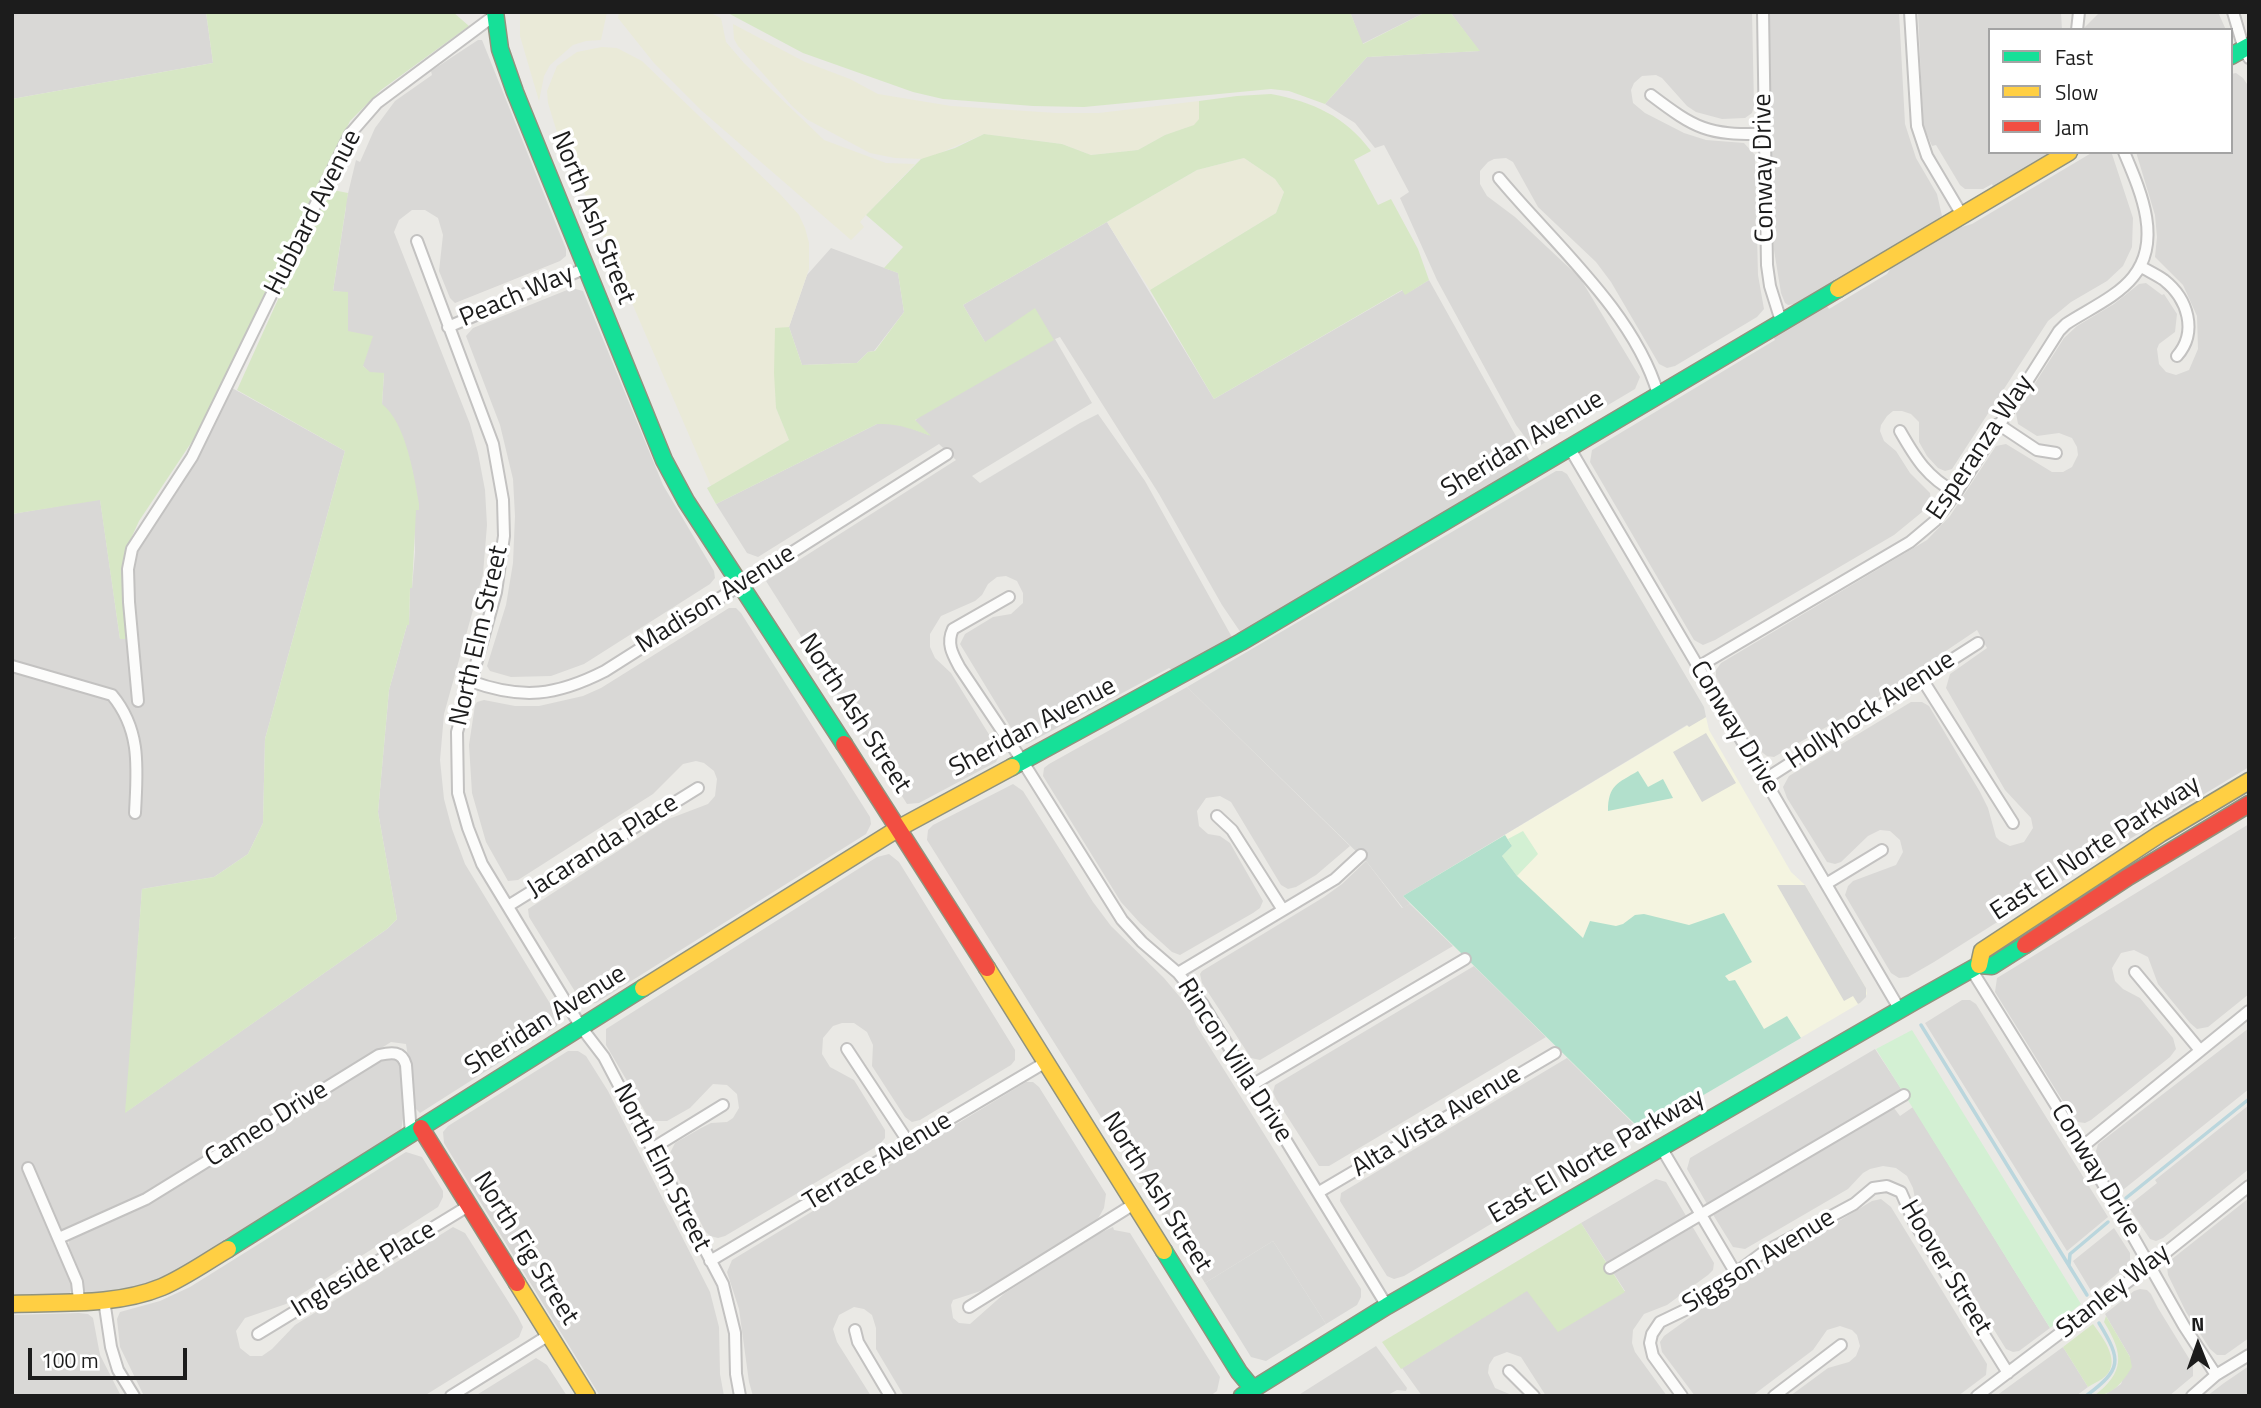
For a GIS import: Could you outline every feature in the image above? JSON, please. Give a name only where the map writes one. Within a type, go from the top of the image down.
[{"type":"main road","name":"North Ash Street","points":[[495,14],[500,49],[515,92],[664,460],[695,518],[899,828],[1251,1394]]},
{"type":"main road","name":"Sheridan Avenue","points":[[12,1304],[104,1300],[143,1294],[178,1280],[899,828],[1229,649],[2066,154]]},
{"type":"main road","name":"East El Norte Parkway","points":[[1975,967],[1982,951],[2160,834],[2249,781]]},
{"type":"main road","name":"East El Norte Parkway","points":[[1251,1394],[1387,1306],[1975,967],[1992,966],[2148,864],[2249,804]]},
{"type":"main road","name":"North Fig Street","points":[[416,1131],[470,1205],[587,1396]]},
{"type":"street","name":"Conway Drive","points":[[1763,12],[1767,265],[1781,321]]},
{"type":"street","points":[[1910,12],[1917,126],[1927,156],[1962,215]]},
{"type":"street","points":[[2233,12],[2243,52]]},
{"type":"street","name":"Hubbard Avenue","points":[[138,701],[129,602],[128,569],[132,549],[192,457],[350,134],[377,103],[495,14]]},
{"type":"street","points":[[1651,95],[1680,118],[1705,130],[1727,135],[1764,134]]},
{"type":"street","points":[[2125,154],[2148,222],[2146,248],[2140,267],[2164,280],[2178,295],[2190,322],[2185,348],[2176,356]]},
{"type":"street","points":[[1499,178],[1608,302],[1652,374],[1658,394]]},
{"type":"street","name":"North Elm Street","points":[[417,241],[493,444],[503,500],[504,536],[496,592],[457,732],[458,793],[482,864],[582,1027],[604,1057],[723,1284],[735,1333],[736,1374],[740,1396]]},
{"type":"street","name":"Esperanza Way","points":[[1698,667],[1910,542],[1935,521],[1956,493],[2059,331],[2119,290],[2140,267]]},
{"type":"street","name":"Peach Way","points":[[448,327],[586,268]]},
{"type":"street","points":[[1998,424],[2038,450],[2056,453]]},
{"type":"street","points":[[1900,431],[1918,462],[1938,483],[1956,493]]},
{"type":"street","name":"Conway Drive","points":[[1569,447],[1900,1010]]},
{"type":"street","name":"Madison Avenue","points":[[470,681],[495,690],[536,694],[576,686],[605,671],[947,453]]},
{"type":"street","name":"Rincon Villa Drive","points":[[1009,597],[953,629],[949,638],[951,652],[1122,920],[1142,942],[1178,973],[1202,1003],[1387,1306]]},
{"type":"street","name":"Hollyhock Avenue","points":[[1764,780],[1978,643]]},
{"type":"street","points":[[12,666],[112,695],[130,722],[138,762],[135,813]]},
{"type":"street","points":[[1922,679],[2013,823]]},
{"type":"street","name":"Jacaranda Place","points":[[508,906],[698,788]]},
{"type":"street","points":[[1217,816],[1232,830],[1283,910]]},
{"type":"street","points":[[1826,884],[1882,850]]},
{"type":"street","points":[[1178,973],[1335,879],[1361,855]]},
{"type":"street","points":[[1252,1085],[1465,960]]},
{"type":"street","name":"Conway Drive","points":[[1975,967],[2184,1326],[2216,1375]]},
{"type":"street","points":[[2135,972],[2199,1049]]},
{"type":"street","points":[[2082,1147],[2199,1049],[2249,1011]]},
{"type":"street","points":[[847,1049],[909,1143]]},
{"type":"street","name":"Alta Vista Avenue","points":[[1319,1192],[1555,1052]]},
{"type":"street","name":"Cameo Drive","points":[[59,1238],[146,1199],[379,1055],[399,1054],[406,1065],[416,1131]]},
{"type":"street","name":"Terrace Avenue","points":[[710,1261],[1046,1062]]},
{"type":"street","points":[[1610,1268],[1904,1095]]},
{"type":"street","points":[[653,1148],[723,1105]]},
{"type":"street","points":[[1662,1149],[1735,1272]]},
{"type":"street","points":[[28,1168],[77,1282],[79,1300]]},
{"type":"street","name":"Hoover Street","points":[[1868,1192],[1873,1188],[1887,1186],[1901,1192],[1914,1222],[2008,1373]]},
{"type":"street","name":"Stanley Way","points":[[1977,1396],[2249,1186]]},
{"type":"street","name":"Siggson Avenue","points":[[1682,1396],[1653,1356],[1650,1343],[1660,1322],[1687,1308],[1761,1254],[1854,1204],[1868,1192]]},
{"type":"street","points":[[969,1307],[1134,1204]]},
{"type":"street","name":"Ingleside Place","points":[[258,1334],[470,1205]]},
{"type":"street","points":[[104,1300],[104,1314],[114,1358],[134,1396]]},
{"type":"street","points":[[855,1330],[858,1342],[890,1396]]},
{"type":"street","points":[[451,1396],[550,1335]]},
{"type":"street","points":[[1774,1396],[1841,1345]]},
{"type":"street","points":[[2192,1396],[2216,1375],[2249,1355]]},
{"type":"street","points":[[1509,1371],[1534,1396]]},
{"type":"shaded area","points":[[12,12],[206,12],[213,63],[12,99]]},
{"type":"shaded area","points":[[520,12],[607,12],[601,40],[573,45],[550,65],[544,76],[539,101],[520,36]]},
{"type":"shaded area","points":[[619,12],[709,12],[721,18],[726,42],[744,63],[824,140],[886,163],[915,164],[860,222],[864,227],[851,240],[702,111],[654,63],[618,18]]},
{"type":"shaded area","points":[[1350,12],[1426,12],[1362,44]]},
{"type":"shaded area","points":[[1450,12],[1752,12],[1754,106],[1752,113],[1745,118],[1722,119],[1696,112],[1656,75],[1642,76],[1631,90],[1633,103],[1645,113],[1684,133],[1706,140],[1744,143],[1755,155],[1758,275],[1764,309],[1757,317],[1675,366],[1667,368],[1659,364],[1611,282],[1596,262],[1538,207],[1513,162],[1506,158],[1494,159],[1480,171],[1480,184],[1487,196],[1515,217],[1580,278],[1640,377],[1635,389],[1534,449],[1516,425],[1437,280],[1400,198],[1409,192],[1384,145],[1375,148],[1355,123],[1325,104],[1367,57],[1479,51]]},
{"type":"shaded area","points":[[1769,12],[1899,12],[1905,124],[1916,158],[1937,194],[1942,216],[1868,264],[1865,263],[1795,304],[1788,305],[1781,293],[1774,250]]},
{"type":"shaded area","points":[[1918,12],[2061,12],[2062,28],[1988,28],[1988,154],[2054,154],[1994,188],[1992,184],[1983,189],[1965,189],[1936,145],[1932,146],[1923,125]]},
{"type":"shaded area","points":[[2100,12],[2218,12],[2225,28],[2084,28]]},
{"type":"shaded area","points":[[733,24],[805,62],[850,79],[878,94],[951,106],[1056,113],[1099,113],[1199,101],[1199,120],[1195,125],[1165,135],[1138,150],[1091,155],[1062,144],[984,134],[926,159],[895,158],[870,153],[808,120],[793,107],[738,46],[734,39]]},
{"type":"shaded area","points":[[482,40],[566,249],[566,256],[560,261],[455,303],[450,298],[439,271],[443,235],[438,218],[425,210],[412,210],[399,220],[394,232],[470,424],[485,490],[487,525],[483,574],[444,714],[440,760],[444,799],[465,864],[554,1010],[558,1018],[557,1026],[420,1113],[416,1109],[406,1044],[391,1042],[144,1198],[63,1232],[56,1227],[27,1178],[73,1280],[73,1289],[68,1295],[12,1299],[12,942],[17,936],[12,940],[12,514],[100,499],[120,639],[127,639],[134,703],[133,557],[204,443],[232,388],[345,451],[265,739],[263,823],[248,854],[214,877],[142,889],[126,1112],[387,929],[397,919],[378,812],[389,690],[409,625],[415,552],[413,473],[402,437],[382,405],[384,373],[370,373],[363,366],[347,331],[348,293],[333,291],[345,206],[356,160],[360,162],[375,128],[395,101],[432,75],[431,71]]},
{"type":"shaded area","points":[[602,47],[617,48],[642,61],[780,194],[799,215],[809,243],[809,269],[789,327],[775,329],[776,408],[789,440],[711,486],[572,164],[567,165],[548,103],[547,91],[557,66],[577,52]]},
{"type":"shaded area","points":[[2233,74],[2243,78],[2249,87],[2249,767],[1934,962],[1908,977],[1899,978],[1891,973],[1845,895],[1853,881],[1896,865],[1903,852],[1900,840],[1890,831],[1880,830],[1868,836],[1841,862],[1827,862],[1787,798],[1783,787],[1789,776],[1911,702],[1922,702],[1929,706],[1980,792],[1988,808],[1996,837],[2010,846],[2024,842],[2033,828],[2031,818],[2005,790],[1946,688],[1950,674],[1987,648],[1977,630],[1870,702],[1774,757],[1759,750],[1716,677],[1716,670],[1721,663],[1927,540],[1950,516],[1996,446],[2006,444],[2052,472],[2063,472],[2072,467],[2078,455],[2072,438],[2059,433],[2037,436],[2018,424],[2016,413],[2064,338],[2077,326],[2114,304],[2139,284],[2146,283],[2164,294],[2177,314],[2175,332],[2159,344],[2157,349],[2159,364],[2166,372],[2176,375],[2189,370],[2198,349],[2197,316],[2183,285],[2155,257],[2155,215],[2137,154],[2233,154]]},
{"type":"shaded area","points":[[2090,154],[2112,154],[2133,218],[2132,247],[2123,266],[2107,281],[2071,302],[2048,321],[1952,469],[1945,471],[1938,468],[1927,456],[1919,442],[1919,422],[1911,414],[1893,411],[1887,416],[1880,431],[1884,441],[1896,451],[1910,473],[1930,493],[1931,502],[1927,508],[1894,535],[1715,640],[1703,645],[1694,640],[1590,462],[1592,450],[1775,340],[1773,336],[1817,309],[1826,305],[1829,309],[1887,274],[1893,265],[1951,230],[1972,224]]},
{"type":"shaded area","points":[[1244,158],[1275,179],[1284,192],[1276,213],[1150,290],[1107,222],[1197,170]]},
{"type":"shaded area","points":[[1107,222],[1214,399],[1403,290],[1406,294],[1429,280],[1531,463],[1241,633],[1222,605],[1159,494],[1060,337],[1055,339],[1092,403],[972,476],[980,483],[1098,414],[1145,481],[1233,639],[1172,670],[1169,668],[1027,744],[1019,741],[960,644],[965,634],[993,617],[1011,614],[1023,603],[1023,593],[1017,581],[1006,576],[997,577],[975,601],[941,616],[930,634],[930,647],[935,658],[951,673],[998,749],[998,758],[996,762],[919,803],[907,804],[766,581],[956,460],[939,444],[758,557],[747,553],[716,504],[877,424],[889,423],[908,427],[929,435],[915,421],[985,342],[963,305]]},
{"type":"shaded area","points":[[831,248],[898,273],[904,312],[874,351],[868,352],[857,363],[802,365],[789,327],[807,275]]},
{"type":"shaded area","points":[[572,288],[583,291],[663,485],[714,571],[715,578],[710,584],[584,664],[551,676],[511,677],[490,671],[487,666],[506,605],[513,563],[513,479],[500,425],[466,336],[473,328]]},
{"type":"shaded area","points":[[1556,471],[1567,474],[1704,707],[1706,717],[1689,727],[1687,725],[1403,896],[1410,904],[1403,908],[1366,861],[1187,687]]},
{"type":"shaded area","points":[[729,608],[736,608],[741,613],[870,817],[871,824],[866,834],[596,1003],[588,1004],[579,998],[529,917],[528,909],[666,820],[708,804],[715,796],[717,779],[714,771],[704,763],[696,761],[683,764],[653,794],[518,880],[508,881],[486,842],[472,793],[469,745],[475,705],[484,700],[515,706],[539,706],[583,696],[601,688]]},
{"type":"shaded area","points":[[1187,687],[1350,846],[1316,875],[1288,889],[1281,885],[1231,802],[1220,796],[1206,798],[1197,811],[1199,826],[1208,834],[1220,836],[1230,843],[1263,901],[1260,908],[1253,913],[1180,955],[1172,952],[1121,902],[1043,776],[1044,768],[1049,764]]},
{"type":"shaded area","points":[[1706,717],[1709,730],[1791,872],[1805,885],[1867,994],[1860,1003],[1642,1131],[1403,896],[1688,725]]},
{"type":"shaded area","points":[[1706,733],[1736,783],[1702,802],[1673,752]]},
{"type":"shaded area","points":[[1013,784],[1023,791],[1111,926],[1164,978],[1190,1009],[1196,1025],[1361,1289],[1357,1305],[1326,1324],[1273,1241],[1205,1283],[927,840],[928,830],[933,825]]},
{"type":"shaded area","points":[[2249,824],[2249,994],[2208,1027],[2197,1029],[2158,984],[2148,957],[2134,950],[2121,953],[2112,968],[2115,981],[2123,989],[2140,998],[2173,1038],[2176,1049],[2170,1057],[2091,1120],[2078,1122],[1995,992],[1997,978]]},
{"type":"shaded area","points":[[889,854],[899,862],[1015,1050],[1015,1060],[920,1120],[912,1122],[905,1117],[872,1066],[873,1045],[867,1032],[854,1023],[833,1026],[823,1038],[822,1054],[830,1067],[854,1080],[885,1130],[885,1138],[879,1145],[725,1236],[710,1236],[670,1162],[669,1155],[675,1143],[711,1123],[727,1122],[733,1118],[739,1108],[737,1094],[727,1085],[713,1084],[690,1108],[667,1121],[654,1121],[647,1115],[606,1045],[606,1029],[877,857]]},
{"type":"shaded area","points":[[1366,861],[1402,908],[1410,904],[1453,946],[1260,1060],[1251,1058],[1202,983],[1200,974],[1324,897]]},
{"type":"shaded area","points":[[1777,885],[1805,885],[1866,988],[1866,997],[1860,1003],[1858,1004],[1853,996],[1844,1001]]},
{"type":"shaded area","points":[[1474,966],[1546,1037],[1329,1166],[1319,1166],[1276,1099],[1273,1092],[1275,1085]]},
{"type":"shaded area","points":[[1962,1000],[1970,1000],[1976,1004],[2108,1217],[2067,1251],[1925,1023]]},
{"type":"shaded area","points":[[2249,1028],[2249,1089],[2119,1193],[2098,1158],[2098,1144]]},
{"type":"shaded area","points":[[1875,1049],[1902,1090],[1707,1204],[1687,1169],[1690,1158]]},
{"type":"shaded area","points":[[568,1051],[578,1051],[586,1056],[608,1091],[710,1292],[719,1327],[720,1374],[724,1396],[600,1396],[444,1143],[443,1132],[448,1126]]},
{"type":"shaded area","points":[[387,1058],[399,1060],[402,1064],[405,1106],[401,1131],[173,1275],[124,1290],[88,1294],[84,1290],[68,1249],[69,1241],[86,1228]]},
{"type":"shaded area","points":[[1567,1058],[1643,1133],[1404,1276],[1394,1279],[1387,1276],[1340,1201],[1341,1193]]},
{"type":"shaded area","points":[[1026,1082],[1033,1082],[1039,1087],[1106,1194],[1104,1208],[1091,1225],[987,1289],[953,1300],[953,1318],[959,1323],[970,1324],[1005,1293],[1113,1227],[1114,1230],[1130,1233],[1220,1377],[1217,1391],[1210,1396],[904,1396],[876,1349],[876,1328],[872,1315],[864,1309],[854,1307],[839,1315],[833,1329],[837,1342],[871,1396],[753,1396],[739,1309],[727,1272],[732,1260]]},
{"type":"shaded area","points":[[2249,1105],[2249,1169],[2163,1238],[2156,1241],[2150,1239],[2128,1206],[2157,1183],[2155,1180]]},
{"type":"shaded area","points":[[1913,1107],[2050,1328],[2019,1351],[2006,1349],[1916,1204],[1907,1176],[1896,1168],[1883,1166],[1870,1169],[1848,1189],[1745,1249],[1733,1247],[1712,1213],[1894,1108],[1900,1116]]},
{"type":"shaded area","points":[[406,1152],[422,1157],[443,1191],[438,1207],[286,1304],[245,1318],[236,1331],[240,1348],[250,1356],[262,1356],[295,1325],[453,1227],[465,1233],[518,1317],[523,1327],[519,1337],[424,1396],[144,1396],[120,1347],[117,1319],[120,1312],[160,1301],[190,1287]]},
{"type":"shaded area","points":[[1656,1179],[1666,1182],[1714,1263],[1713,1270],[1708,1275],[1667,1305],[1644,1314],[1633,1330],[1632,1343],[1635,1352],[1667,1396],[1546,1396],[1521,1357],[1507,1352],[1494,1357],[1488,1373],[1495,1388],[1514,1396],[1422,1396],[1402,1368],[1527,1290],[1625,1291],[1581,1223]]},
{"type":"shaded area","points":[[2249,1198],[2249,1338],[2225,1355],[2217,1355],[2210,1349],[2186,1312],[2168,1275],[2167,1267],[2172,1259]]},
{"type":"shaded area","points":[[1881,1199],[1891,1207],[1987,1364],[1986,1375],[1958,1396],[1790,1396],[1828,1368],[1849,1362],[1856,1356],[1860,1346],[1857,1335],[1840,1326],[1827,1330],[1813,1350],[1752,1396],[1695,1396],[1662,1352],[1660,1342],[1664,1336],[1743,1279],[1872,1201]]},
{"type":"shaded area","points":[[2114,1228],[2130,1253],[2130,1263],[2093,1294],[2073,1261]]},
{"type":"shaded area","points":[[1273,1241],[1326,1324],[1266,1361],[1251,1357],[1205,1283]]},
{"type":"shaded area","points":[[2140,1289],[2151,1294],[2193,1365],[2193,1376],[2169,1396],[2103,1396],[2121,1384],[2130,1357],[2105,1314]]},
{"type":"shaded area","points":[[79,1313],[93,1318],[100,1355],[121,1396],[12,1396],[12,1315]]},
{"type":"shaded area","points":[[1376,1346],[1407,1388],[1406,1391],[1397,1390],[1386,1396],[1297,1396]]},
{"type":"shaded area","points":[[2063,1347],[2088,1387],[2076,1396],[1996,1396]]},
{"type":"shaded area","points":[[536,1358],[547,1365],[567,1396],[475,1396]]},
{"type":"shaded area","points":[[2249,1366],[2249,1396],[2207,1396],[2224,1383]]},
{"type":"green space","points":[[206,12],[453,12],[469,26],[381,90],[350,121],[205,422],[139,521],[124,554],[127,639],[120,639],[100,500],[12,514],[12,99],[213,63]]},
{"type":"green space","points":[[726,12],[1350,12],[1363,44],[1426,12],[1450,12],[1480,51],[1367,57],[1325,104],[1289,91],[1271,89],[1084,107],[1033,106],[943,99],[913,92],[803,53]]},
{"type":"green space","points":[[1271,94],[1301,101],[1327,112],[1361,139],[1371,151],[1354,160],[1378,205],[1391,199],[1418,249],[1429,280],[1405,295],[1402,290],[1214,399],[1150,290],[1276,213],[1284,192],[1275,179],[1244,158],[1197,170],[963,305],[985,342],[1035,308],[1054,340],[915,420],[931,436],[898,426],[877,424],[716,504],[707,488],[789,440],[776,408],[775,328],[789,327],[802,365],[857,363],[868,352],[875,351],[904,312],[898,273],[884,268],[903,247],[866,215],[921,159],[955,148],[984,134],[1062,144],[1091,155],[1138,150],[1165,135],[1194,125],[1199,119],[1199,101]]},
{"type":"green space","points":[[328,189],[348,193],[333,291],[348,292],[348,331],[373,336],[363,366],[370,372],[384,373],[382,404],[403,436],[419,504],[419,510],[416,510],[409,625],[389,690],[378,812],[397,919],[387,929],[125,1113],[142,889],[214,877],[248,854],[263,823],[265,739],[345,451],[237,390]]},
{"type":"green space","points":[[1638,771],[1648,787],[1663,779],[1673,798],[1608,811],[1612,790]]},
{"type":"green space","points":[[1523,831],[1538,854],[1517,876],[1502,856],[1512,846],[1508,839]]},
{"type":"green space","points":[[1505,835],[1512,846],[1502,856],[1517,876],[1583,938],[1590,921],[1616,926],[1635,915],[1644,914],[1689,925],[1724,913],[1752,962],[1725,976],[1729,981],[1735,980],[1764,1029],[1787,1016],[1801,1038],[1642,1131],[1403,896]]},
{"type":"green space","points":[[1912,1030],[2081,1304],[2050,1328],[1876,1049]]},
{"type":"green space","points":[[1581,1223],[1625,1292],[1558,1332],[1527,1291],[1401,1369],[1382,1342]]},
{"type":"green space","points":[[2106,1316],[2130,1357],[2132,1367],[2116,1387],[2106,1394],[2094,1396],[2111,1379],[2118,1362],[2115,1344],[2104,1322]]},
{"type":"green space","points":[[2093,1324],[2110,1351],[2111,1366],[2102,1379],[2088,1387],[2063,1347]]},
{"type":"waterway","points":[[1921,1025],[2087,1295]]},
{"type":"waterway","points":[[2126,1198],[2249,1099]]},
{"type":"waterway","points":[[2069,1265],[2070,1254],[2108,1222]]},
{"type":"waterway","points":[[2086,1396],[2106,1379],[2115,1364],[2112,1347],[2099,1323]]},
{"type":"traffic: fast","points":[[495,12],[500,49],[515,92],[664,460],[686,501],[844,744]]},
{"type":"traffic: fast","points":[[2233,55],[2249,46]]},
{"type":"traffic: fast","points":[[1012,767],[1241,642],[1838,289]]},
{"type":"traffic: fast","points":[[1242,1396],[1387,1306],[1915,1001],[1979,965],[1992,966],[2025,945]]},
{"type":"traffic: fast","points":[[228,1249],[643,988]]},
{"type":"traffic: fast","points":[[1164,1251],[1239,1372],[1253,1389]]},
{"type":"traffic: slow","points":[[1838,289],[2066,154]]},
{"type":"traffic: slow","points":[[643,988],[899,828],[1012,767]]},
{"type":"traffic: slow","points":[[1979,965],[1982,951],[2160,834],[2249,781]]},
{"type":"traffic: slow","points":[[987,968],[1164,1251]]},
{"type":"traffic: slow","points":[[12,1304],[88,1302],[144,1293],[179,1279],[228,1249]]},
{"type":"traffic: slow","points":[[517,1283],[587,1396]]},
{"type":"traffic: jam","points":[[844,744],[987,968]]},
{"type":"traffic: jam","points":[[2025,945],[2128,877],[2249,804]]},
{"type":"traffic: jam","points":[[421,1128],[517,1283]]}]
